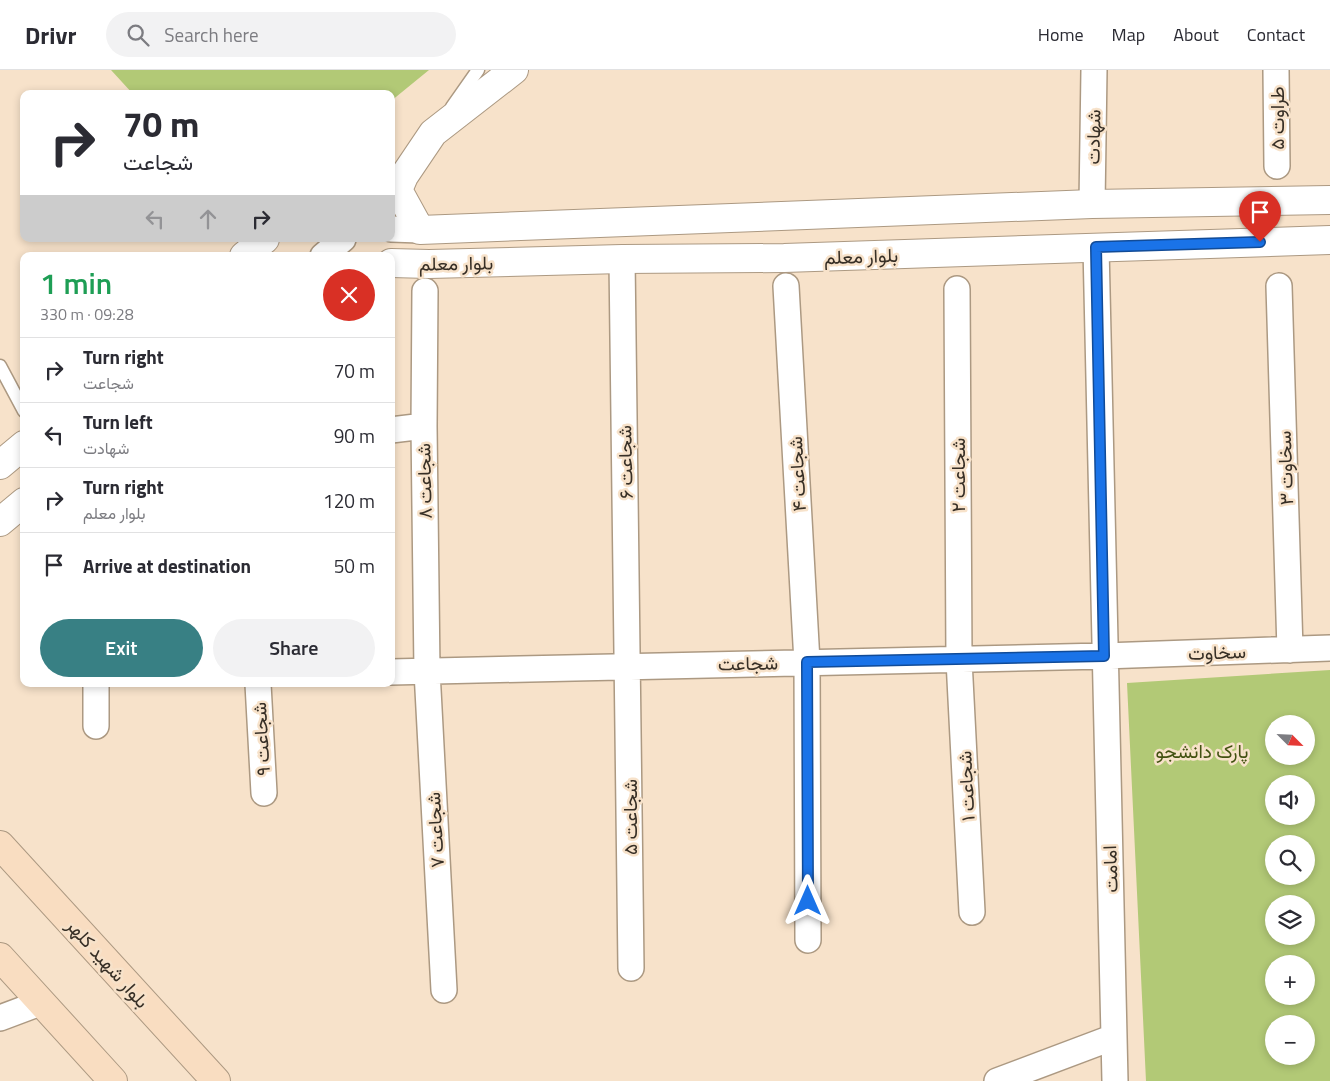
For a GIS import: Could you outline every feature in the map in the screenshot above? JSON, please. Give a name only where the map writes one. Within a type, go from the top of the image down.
[{"type":"main road","name":"بلوار شهید کلهر","points":[[0,845],[216,1081]]},
{"type":"main road","points":[[0,957],[113,1081]]},
{"type":"street","points":[[395,156],[433,132],[514,70]]},
{"type":"street","name":"شهادت","points":[[1092,204],[1094,70]]},
{"type":"street","name":"طراوت ۵","points":[[1276,70],[1277,166]]},
{"type":"street","points":[[395,193],[433,132]]},
{"type":"street","name":"بلوار معلم","points":[[395,193],[420,230]]},
{"type":"street","name":"بلوار معلم","points":[[395,229],[420,230],[1092,204],[1330,200]]},
{"type":"street","points":[[420,230],[412,240],[413,254],[429,264]]},
{"type":"street","name":"بلوار معلم","points":[[395,262],[429,264],[622,259],[784,258],[1330,240]]},
{"type":"street","points":[[249,252],[260,242]]},
{"type":"street","points":[[328,252],[339,242]]},
{"type":"street","points":[[1096,247],[1104,656]]},
{"type":"street","name":"شجاعت ۶","points":[[622,259],[629,666]]},
{"type":"street","name":"شجاعت ۴","points":[[786,286],[807,662],[808,940]]},
{"type":"street","name":"سخاوت ۳","points":[[1279,286],[1290,650]]},
{"type":"street","name":"شجاعت ۲","points":[[957,289],[959,660]]},
{"type":"street","name":"شجاعت ۸","points":[[425,290],[424,426],[427,671]]},
{"type":"street","points":[[395,430],[424,426]]},
{"type":"street","points":[[0,465],[20,448]]},
{"type":"street","points":[[0,522],[20,505]]},
{"type":"street","name":"سخاوت","points":[[1104,656],[1330,648]]},
{"type":"street","name":"شجاعت","points":[[395,672],[1104,656]]},
{"type":"street","name":"امامت","points":[[1104,656],[1115,1081]]},
{"type":"street","name":"شجاعت ۱","points":[[959,660],[972,912]]},
{"type":"street","name":"شجاعت ۵","points":[[629,666],[630,968]]},
{"type":"street","name":"شجاعت ۷","points":[[427,671],[444,990]]},
{"type":"street","points":[[96,687],[96,726]]},
{"type":"street","name":"شجاعت ۹","points":[[258,687],[264,794]]},
{"type":"street","points":[[0,1018],[40,1003]]},
{"type":"street","points":[[997,1081],[1114,1038]]},
{"type":"lane","points":[[433,132],[478,70]]},
{"type":"lane","points":[[0,366],[20,404]]},
{"type":"green space","points":[[111,70],[429,70],[395,98],[395,90],[129,90]]},
{"type":"green space","name":"پارک دانشجو","points":[[1330,670],[1330,1081],[1146,1081],[1127,683]]},
{"type":"route","points":[[808,901],[807,662],[1104,656],[1096,247],[1260,242]]}]
